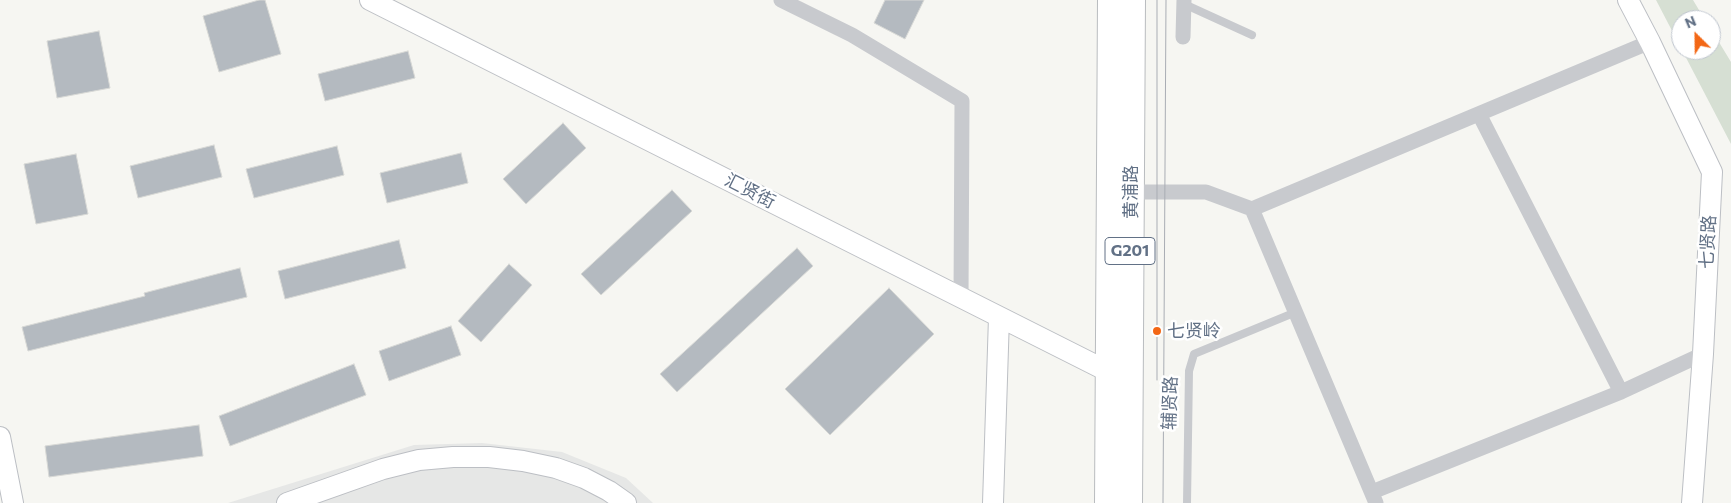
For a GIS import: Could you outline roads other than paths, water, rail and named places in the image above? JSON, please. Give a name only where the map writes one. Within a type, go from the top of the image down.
[{"type":"highway","name":"黄浦路","points":[[1111,0],[1119,377],[1129,503]]},
{"type":"highway","name":"黄浦路","points":[[1108,503],[1119,377],[1131,192],[1132,0]]},
{"type":"street","name":"汇贤街","points":[[370,0],[1119,377]]},
{"type":"street","points":[[780,0],[852,35],[962,101],[961,298]]},
{"type":"street","name":"七贤路","points":[[1628,0],[1712,172],[1703,354],[1692,503]]},
{"type":"street","points":[[1183,36],[1184,2]]},
{"type":"street","points":[[1131,192],[1206,192],[1252,209],[1650,42]]},
{"type":"street","points":[[1479,114],[1621,392]]},
{"type":"street","points":[[1252,209],[1374,497],[1621,392],[1703,354]]},
{"type":"street","points":[[993,503],[999,317]]},
{"type":"street","points":[[0,437],[13,503]]},
{"type":"street","points":[[287,503],[383,469],[419,460],[453,456],[506,459],[556,468],[584,478],[609,491],[626,503]]},
{"type":"lane","points":[[1184,2],[1252,35]]},
{"type":"lane","name":"辅贤路","points":[[1187,503],[1189,370],[1194,354],[1296,312]]},
{"type":"tram line","points":[[1157,0],[1157,380]]},
{"type":"tram line","points":[[1163,503],[1166,0]]},
{"type":"place","name":"七贤岭","points":[[1157,331]]}]
